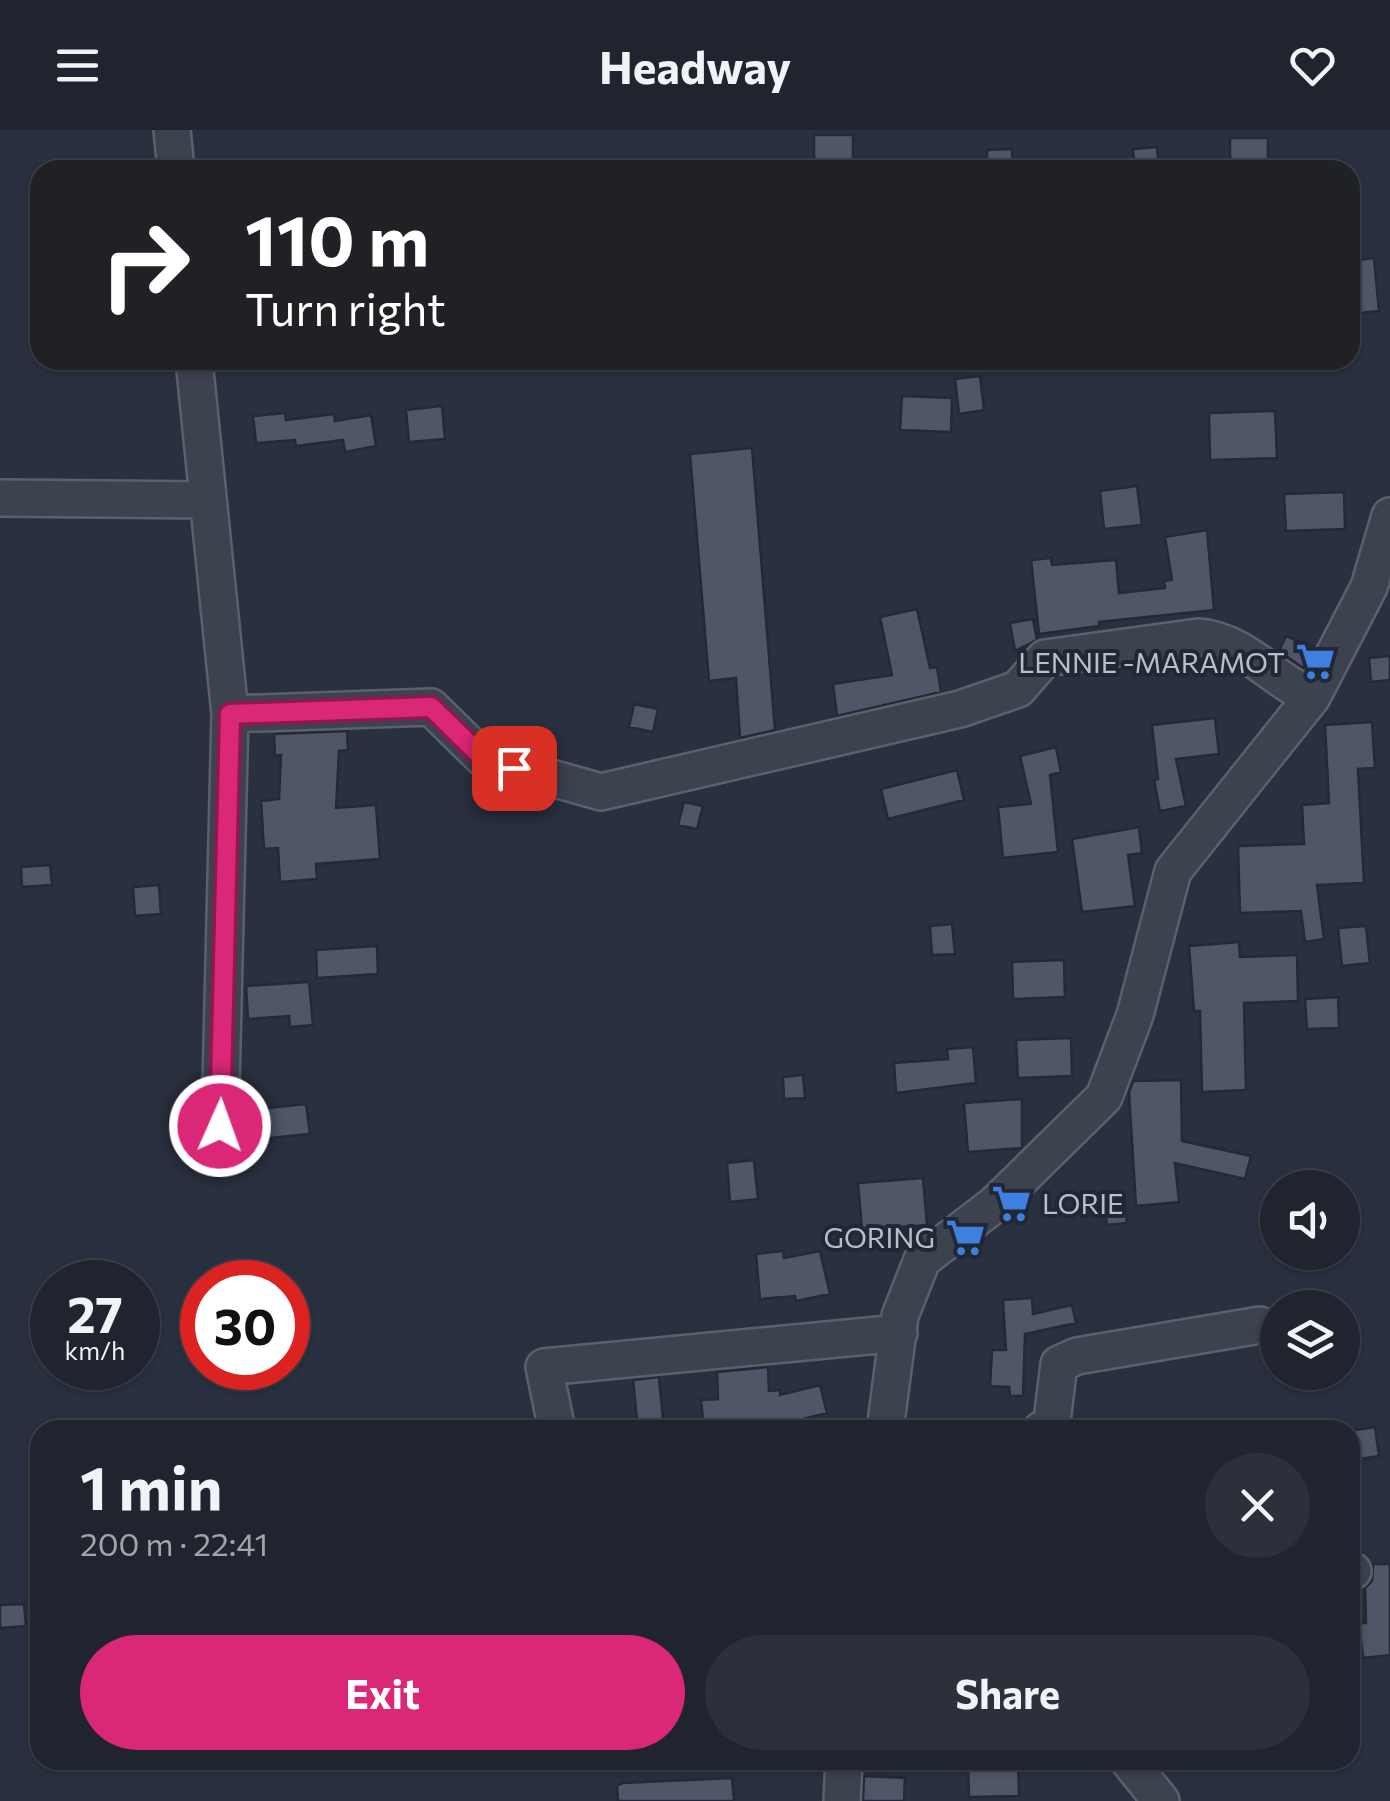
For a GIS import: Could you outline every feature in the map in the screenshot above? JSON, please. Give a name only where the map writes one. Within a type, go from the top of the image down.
[{"type":"street","points":[[172,130],[175,160]]},
{"type":"street","points":[[195,370],[230,714],[220,1126]]},
{"type":"street","points":[[0,498],[207,500]]},
{"type":"street","points":[[886,1420],[900,1316],[922,1260],[995,1204],[1104,1097],[1135,1015],[1174,871],[1312,697],[1369,587],[1390,516]]},
{"type":"street","points":[[230,714],[431,707],[484,759],[601,792],[960,709],[1018,689],[1045,658],[1198,637],[1220,639],[1248,654],[1288,686],[1312,697]]},
{"type":"street","points":[[1052,1420],[1059,1364],[1077,1356],[1260,1325]]},
{"type":"street","points":[[555,1420],[544,1367],[899,1332]]},
{"type":"street","points":[[842,1801],[844,1770]]},
{"type":"street","points":[[1136,1770],[1161,1801]]},
{"type":"building","points":[[814,135],[853,135],[853,160],[814,160]]},
{"type":"building","points":[[1230,138],[1268,138],[1268,160],[1230,160]]},
{"type":"building","points":[[1157,147],[1158,160],[1134,160],[1133,149]]},
{"type":"building","points":[[1012,149],[1013,160],[987,160],[987,150]]},
{"type":"building","points":[[1374,258],[1379,311],[1360,313],[1360,260]]},
{"type":"building","points":[[980,376],[984,410],[959,414],[955,379]]},
{"type":"building","points":[[902,396],[952,398],[951,432],[900,430]]},
{"type":"building","points":[[442,406],[445,439],[409,442],[406,410]]},
{"type":"building","points":[[1275,411],[1277,458],[1210,460],[1209,413]]},
{"type":"building","points":[[285,413],[286,420],[334,414],[335,421],[371,415],[376,446],[345,452],[343,440],[296,446],[295,440],[256,443],[253,416]]},
{"type":"building","points":[[752,448],[775,730],[740,738],[736,678],[709,681],[690,454]]},
{"type":"building","points":[[1137,486],[1142,525],[1104,529],[1100,491]]},
{"type":"building","points":[[1344,492],[1345,529],[1286,531],[1284,494]]},
{"type":"building","points":[[1207,530],[1214,610],[1099,622],[1099,626],[1039,634],[1031,560],[1051,558],[1052,565],[1116,560],[1119,593],[1165,588],[1164,581],[1172,580],[1165,537]]},
{"type":"building","points":[[917,609],[930,668],[937,667],[941,692],[837,716],[833,684],[892,675],[880,617]]},
{"type":"building","points":[[1033,619],[1037,640],[1015,651],[1010,623]]},
{"type":"building","points":[[1286,636],[1314,647],[1303,668],[1279,651]]},
{"type":"building","points":[[1390,656],[1390,680],[1371,682],[1369,658]]},
{"type":"building","points":[[634,704],[658,709],[653,732],[629,727]]},
{"type":"building","points":[[1215,718],[1219,754],[1176,759],[1186,806],[1160,811],[1154,780],[1158,779],[1152,725]]},
{"type":"building","points":[[1372,722],[1375,768],[1358,769],[1364,883],[1317,885],[1324,939],[1305,942],[1301,911],[1240,913],[1238,846],[1304,844],[1302,805],[1329,803],[1325,725]]},
{"type":"building","points":[[347,731],[348,750],[339,751],[336,808],[376,805],[380,859],[316,864],[317,879],[280,882],[278,848],[264,849],[261,801],[279,799],[281,755],[275,756],[274,734]]},
{"type":"building","points":[[1056,747],[1061,772],[1050,775],[1058,852],[1003,858],[998,807],[1031,804],[1020,756]]},
{"type":"building","points":[[957,770],[964,800],[888,819],[881,789]]},
{"type":"building","points":[[684,802],[703,806],[697,829],[678,825]]},
{"type":"building","points":[[1139,827],[1142,853],[1128,855],[1135,906],[1082,912],[1072,839]]},
{"type":"building","points":[[50,865],[52,885],[22,887],[21,867]]},
{"type":"building","points":[[159,885],[161,914],[135,916],[133,887]]},
{"type":"building","points":[[952,924],[955,954],[932,955],[930,926]]},
{"type":"building","points":[[1366,926],[1370,963],[1342,966],[1338,928]]},
{"type":"building","points":[[1239,942],[1240,957],[1297,955],[1298,1001],[1244,1003],[1246,1090],[1202,1092],[1200,1011],[1194,1011],[1189,946]]},
{"type":"building","points":[[377,946],[378,974],[317,978],[316,950]]},
{"type":"building","points":[[1064,960],[1065,997],[1013,999],[1012,962]]},
{"type":"building","points":[[309,982],[313,1025],[290,1027],[289,1016],[248,1019],[246,986]]},
{"type":"building","points":[[1338,997],[1339,1028],[1307,1029],[1305,999]]},
{"type":"building","points":[[1071,1038],[1072,1076],[1018,1078],[1016,1040]]},
{"type":"building","points":[[973,1047],[976,1083],[896,1093],[894,1063],[948,1059],[947,1049]]},
{"type":"building","points":[[803,1075],[805,1098],[784,1099],[783,1077]]},
{"type":"building","points":[[1181,1080],[1182,1141],[1251,1156],[1245,1179],[1175,1163],[1179,1202],[1136,1206],[1129,1092],[1133,1081]]},
{"type":"building","points":[[1022,1099],[1022,1148],[968,1152],[964,1103]]},
{"type":"building","points":[[306,1104],[310,1134],[260,1139],[258,1109]]},
{"type":"building","points":[[754,1160],[758,1199],[730,1202],[727,1163]]},
{"type":"building","points":[[923,1178],[927,1225],[862,1230],[858,1183]]},
{"type":"building","points":[[1124,1196],[1127,1223],[1107,1225],[1104,1199]]},
{"type":"building","points":[[783,1251],[784,1258],[820,1251],[830,1294],[796,1301],[795,1296],[760,1299],[756,1254]]},
{"type":"building","points":[[1032,1298],[1033,1314],[1072,1305],[1076,1323],[1025,1334],[1023,1396],[1010,1396],[1009,1387],[990,1386],[992,1350],[1006,1350],[1003,1300]]},
{"type":"building","points":[[768,1367],[769,1391],[780,1390],[780,1395],[820,1385],[827,1413],[800,1420],[703,1420],[701,1400],[718,1399],[717,1372]]},
{"type":"building","points":[[659,1377],[663,1420],[637,1420],[633,1380]]},
{"type":"building","points":[[1375,1427],[1379,1456],[1360,1459],[1360,1429]]},
{"type":"building","points":[[1373,1564],[1390,1564],[1390,1655],[1363,1658],[1360,1623],[1366,1623],[1365,1588],[1372,1581]]},
{"type":"building","points":[[24,1604],[26,1626],[0,1628],[0,1605]]},
{"type":"building","points":[[968,1770],[1018,1770],[1019,1796],[969,1797]]},
{"type":"building","points":[[864,1776],[905,1778],[904,1801],[863,1801]]},
{"type":"building","points":[[732,1778],[734,1801],[618,1801],[617,1786],[623,1783]]},
{"type":"place","name":"LENNIE -MARAMOT","points":[[1315,662]]},
{"type":"place","name":"LORIE","points":[[1012,1203]]},
{"type":"place","name":"GORING","points":[[965,1237]]},
{"type":"route","points":[[220,1126],[230,714],[431,707],[484,759],[514,768]]}]
